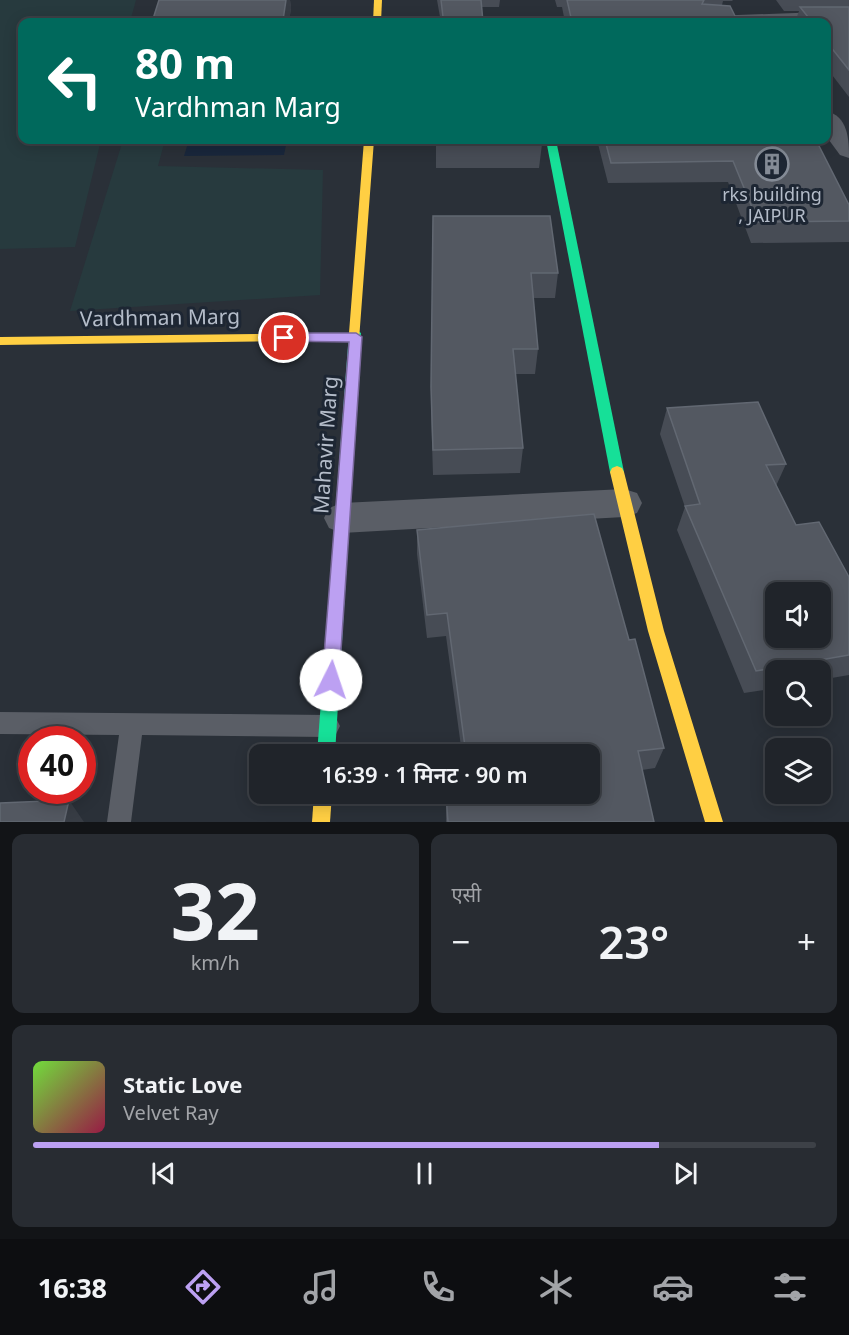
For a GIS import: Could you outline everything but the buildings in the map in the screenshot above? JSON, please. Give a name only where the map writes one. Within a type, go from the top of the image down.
[{"type":"street","points":[[377,18],[378,0]]},
{"type":"street","points":[[831,18],[849,17]]},
{"type":"street","points":[[831,125],[849,150]]},
{"type":"street","name":"Mahavir Marg","points":[[327,744],[369,144]]},
{"type":"street","points":[[552,144],[581,304],[624,503],[656,632],[714,822]]},
{"type":"street","name":"Vardhman Marg","points":[[0,341],[356,337]]},
{"type":"street","points":[[342,518],[624,503]]},
{"type":"street","points":[[321,822],[322,804]]},
{"type":"lane","points":[[0,723],[328,726]]},
{"type":"lane","points":[[119,822],[132,724]]},
{"type":"green space","points":[[0,0],[136,0],[131,18],[18,18],[18,144],[100,144],[75,247],[0,249]]},
{"type":"green space","points":[[122,144],[164,144],[158,166],[323,170],[320,295],[70,311]]},
{"type":"water","points":[[188,144],[286,144],[284,155],[184,156]]},
{"type":"traffic: fast","points":[[552,144],[617,472]]},
{"type":"traffic: fast","points":[[327,744],[355,333]]},
{"type":"traffic: slow","points":[[377,18],[378,0]]},
{"type":"traffic: slow","points":[[355,333],[369,144]]},
{"type":"traffic: slow","points":[[0,341],[355,337]]},
{"type":"traffic: slow","points":[[617,472],[656,631],[714,822]]},
{"type":"traffic: slow","points":[[321,822],[322,804]]},
{"type":"place","name":"rks building , JAIPUR","points":[[772,164]]},
{"type":"route","points":[[284,338],[356,337],[331,680]]}]
